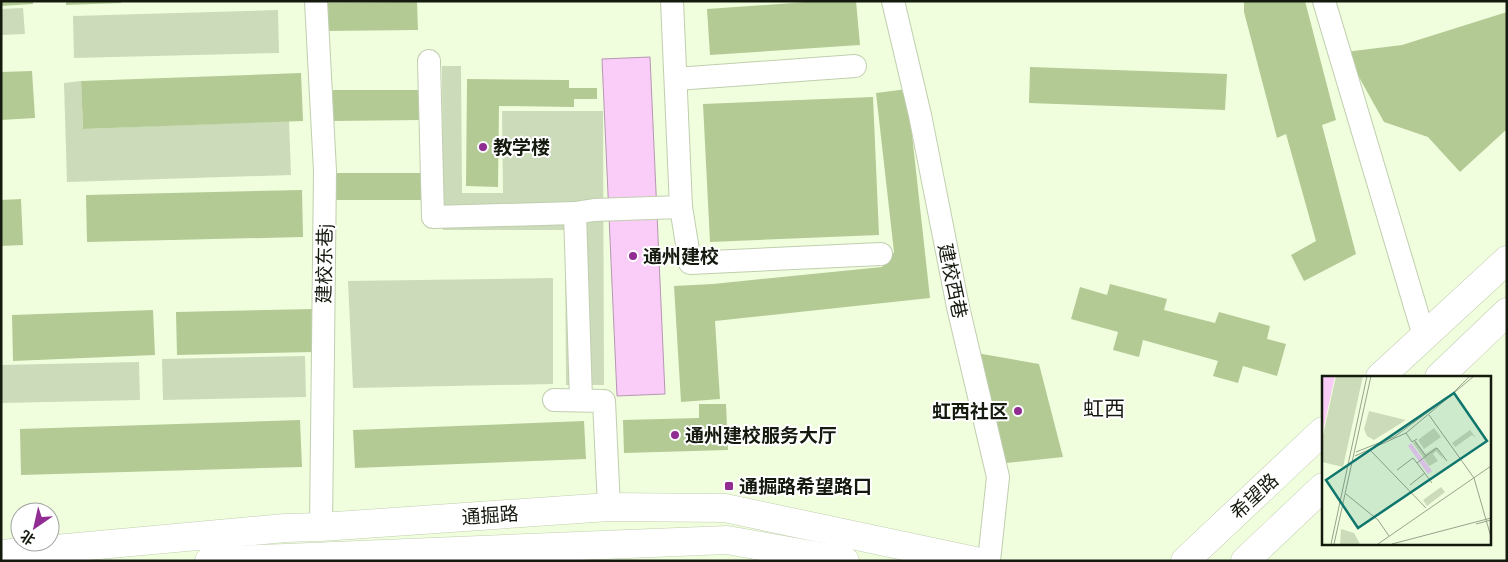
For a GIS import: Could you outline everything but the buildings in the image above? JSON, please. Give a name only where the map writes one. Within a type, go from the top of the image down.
[{"type":"main road","points":[[1381,376],[1507,260]]},
{"type":"main road","points":[[1440,376],[1507,312]]},
{"type":"main road","name":"希望路","points":[[1185,561],[1322,431]]},
{"type":"main road","points":[[1245,561],[1322,488]]},
{"type":"main road","name":"通掘路","points":[[1,554],[284,528],[609,507],[725,508],[975,561]]},
{"type":"main road","name":"通掘路","points":[[209,561],[727,540],[845,561]]},
{"type":"street","name":"建校东巷j","points":[[316,1],[325,172],[321,527]]},
{"type":"street","points":[[672,1],[676,79],[672,208],[690,264],[881,254]]},
{"type":"street","name":"建校西巷","points":[[894,1],[920,114],[958,307],[998,477],[989,561]]},
{"type":"street","points":[[1324,1],[1424,336]]},
{"type":"street","points":[[429,60],[433,217],[672,208]]},
{"type":"street","points":[[676,79],[855,66]]},
{"type":"street","points":[[581,400],[584,211]]},
{"type":"street","points":[[554,400],[604,401],[609,507]]},
{"type":"green space","points":[[23,8],[25,34],[1,35],[1,9]]},
{"type":"green space","points":[[278,10],[279,53],[74,58],[73,16]]},
{"type":"green space","points":[[442,66],[461,66],[462,193],[503,193],[502,111],[603,111],[604,385],[566,385],[565,230],[443,230]]},
{"type":"green space","points":[[81,81],[83,129],[289,121],[291,175],[67,182],[64,83]]},
{"type":"green space","points":[[553,278],[553,384],[353,388],[348,281]]},
{"type":"green space","points":[[305,356],[306,397],[163,400],[162,359]]},
{"type":"green space","points":[[139,362],[140,400],[1,403],[1,365]]},
{"type":"shaded area","points":[[650,57],[665,394],[617,396],[602,59]]},
{"type":"place","name":"教学楼","points":[[483,147]]},
{"type":"place","name":"通州建校","points":[[633,256]]},
{"type":"place","name":"虹西社区","points":[[1018,411]]},
{"type":"place","name":"通州建校服务大厅","points":[[675,435]]},
{"type":"place","name":"通掘路希望路口","points":[[729,486]]},
{"type":"district","name":"虹西","points":[[1104,409]]}]
